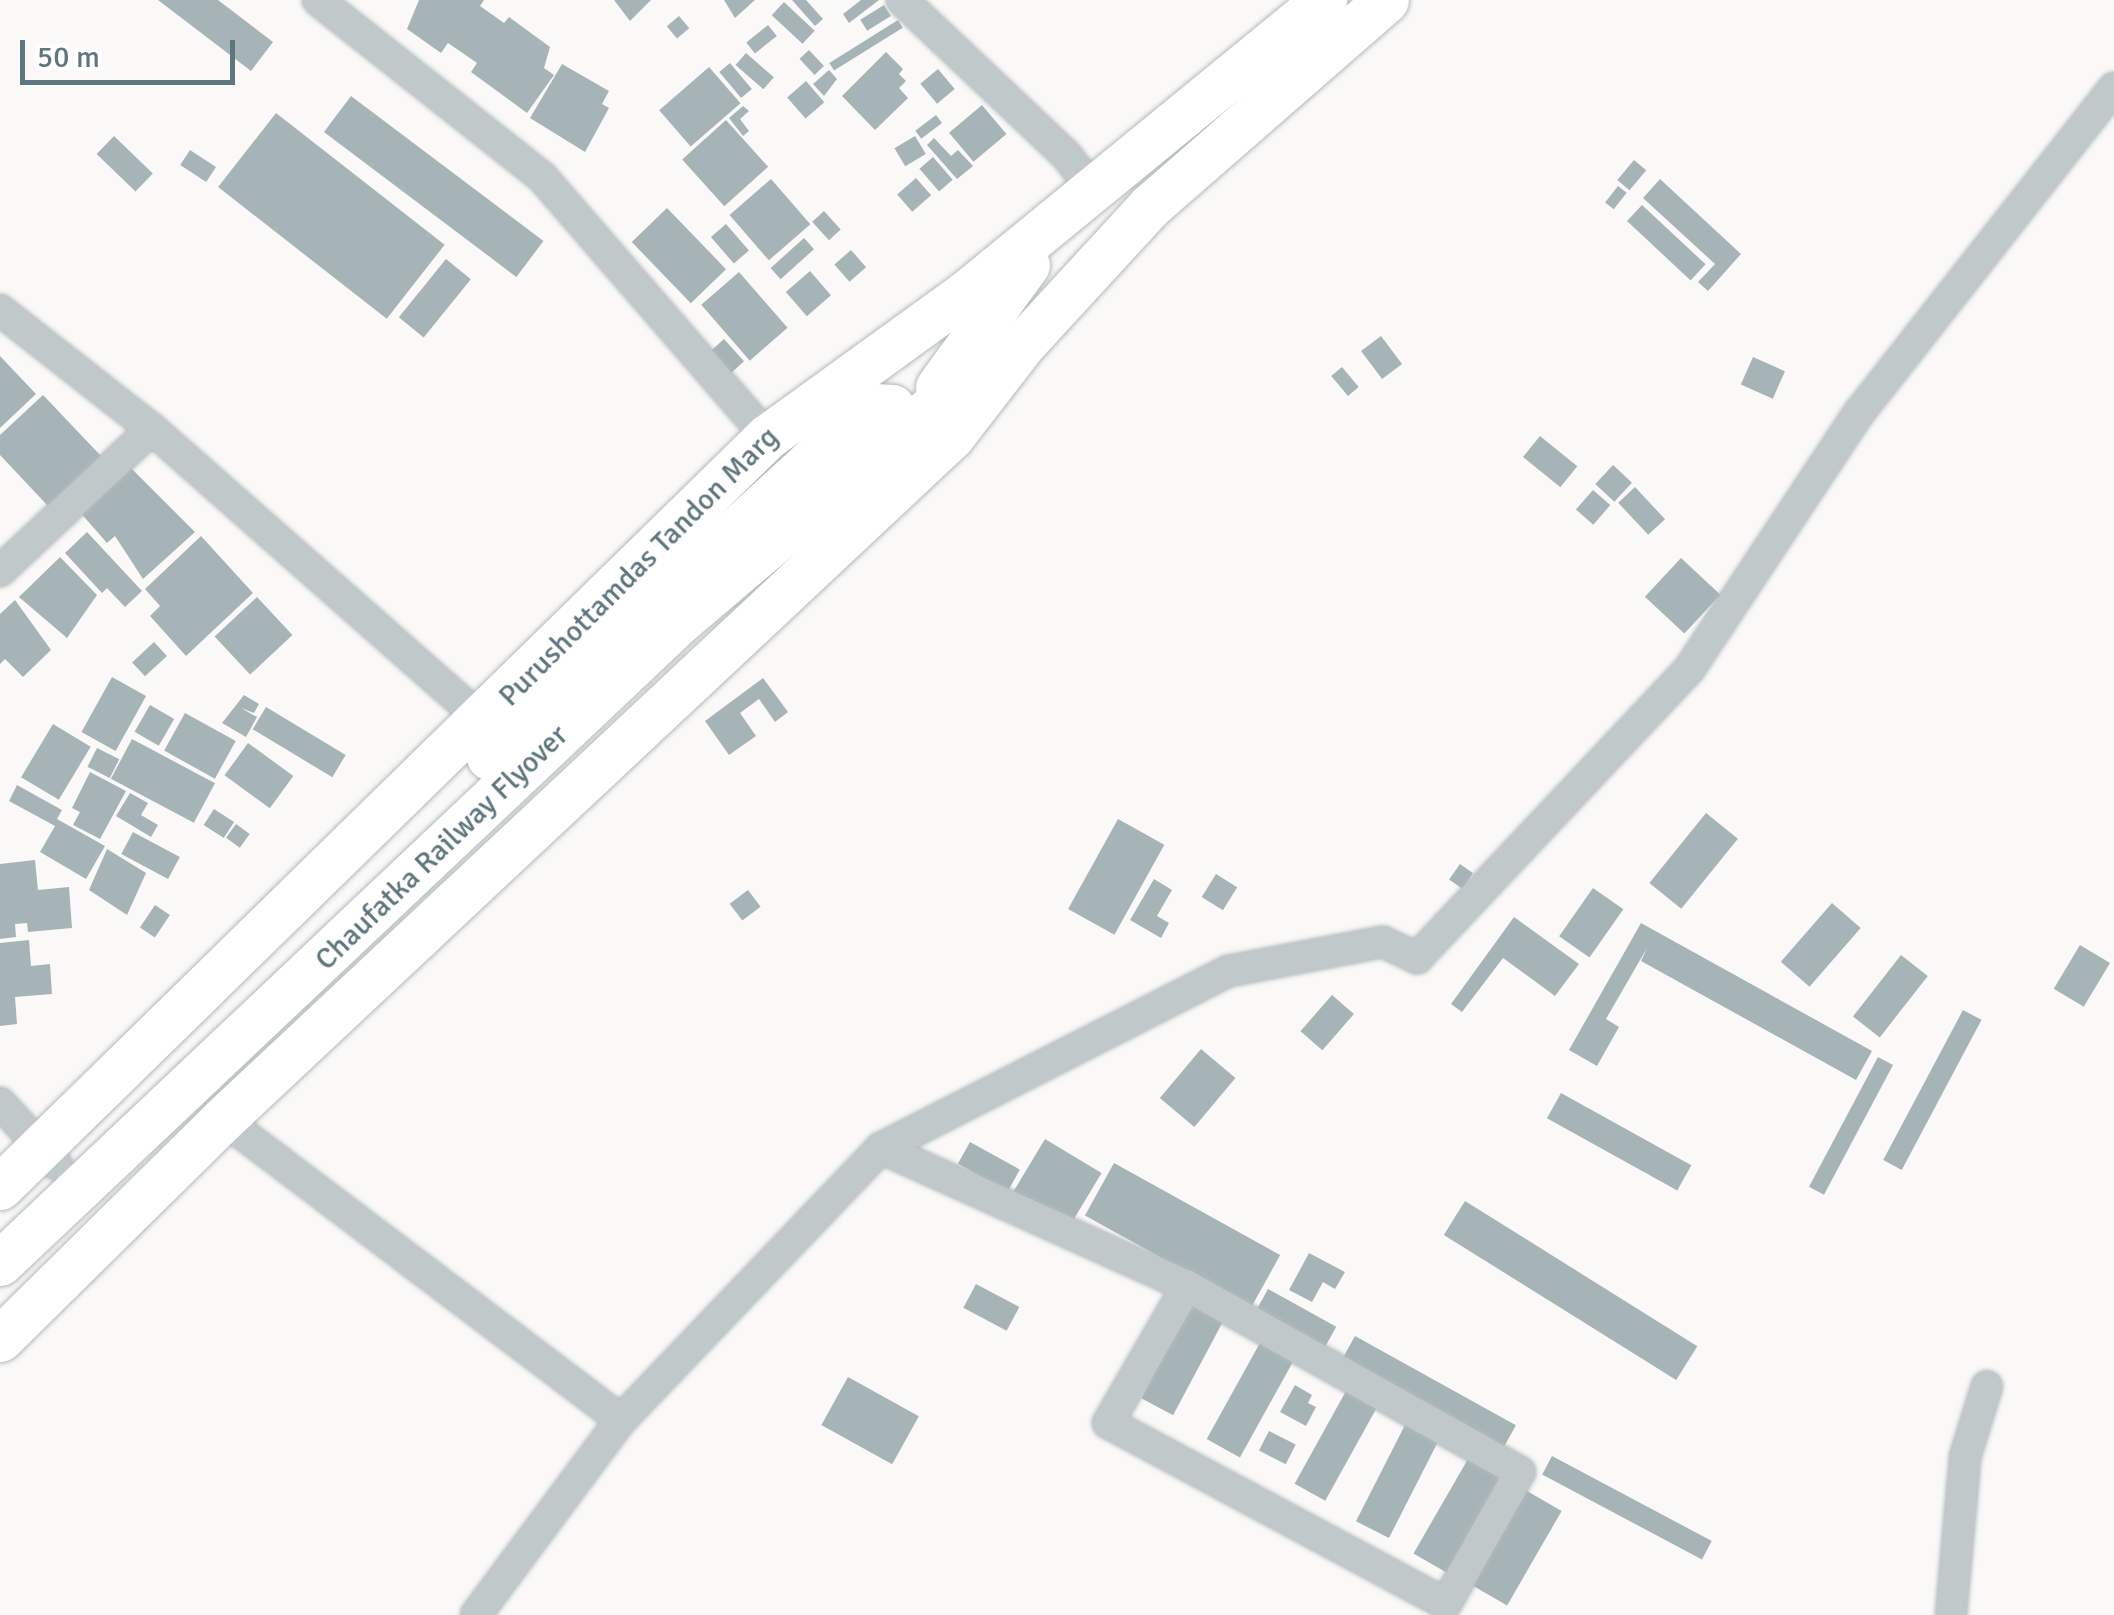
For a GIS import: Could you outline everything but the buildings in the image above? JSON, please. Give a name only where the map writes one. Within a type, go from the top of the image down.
[{"type":"main road","points":[[937,396],[1386,0]]},
{"type":"main road","name":"Purushottamdas Tandon Marg","points":[[494,731],[767,437],[824,391],[966,293],[1322,1]]},
{"type":"main road","points":[[937,396],[1081,199]]},
{"type":"main road","points":[[0,1339],[222,1120],[938,449],[1098,258]]},
{"type":"main road","points":[[824,391],[885,370],[937,396]]},
{"type":"main road","name":"Chaufatka Railway Flyover","points":[[0,1263],[694,608],[895,445],[937,396]]},
{"type":"main road","points":[[0,1216],[50,1155],[494,731],[874,406],[892,407],[904,426],[895,445]]},
{"type":"main road","points":[[0,1188],[50,1155]]},
{"type":"street","points":[[318,0],[542,177],[767,437]]},
{"type":"street","points":[[902,0],[1067,156],[1081,199]]},
{"type":"street","points":[[476,1615],[621,1420],[881,1148],[1228,971],[1383,942],[1417,958],[1690,668],[1859,413],[2114,88]]},
{"type":"street","points":[[3,317],[152,429],[494,731]]},
{"type":"street","points":[[0,572],[152,429]]},
{"type":"street","points":[[0,1103],[50,1155]]},
{"type":"street","points":[[222,1120],[621,1420]]},
{"type":"street","points":[[881,1148],[1186,1286],[1520,1472],[1446,1604],[1108,1424],[1186,1286]]},
{"type":"street","points":[[1951,1615],[1965,1458],[1987,1386]]}]
